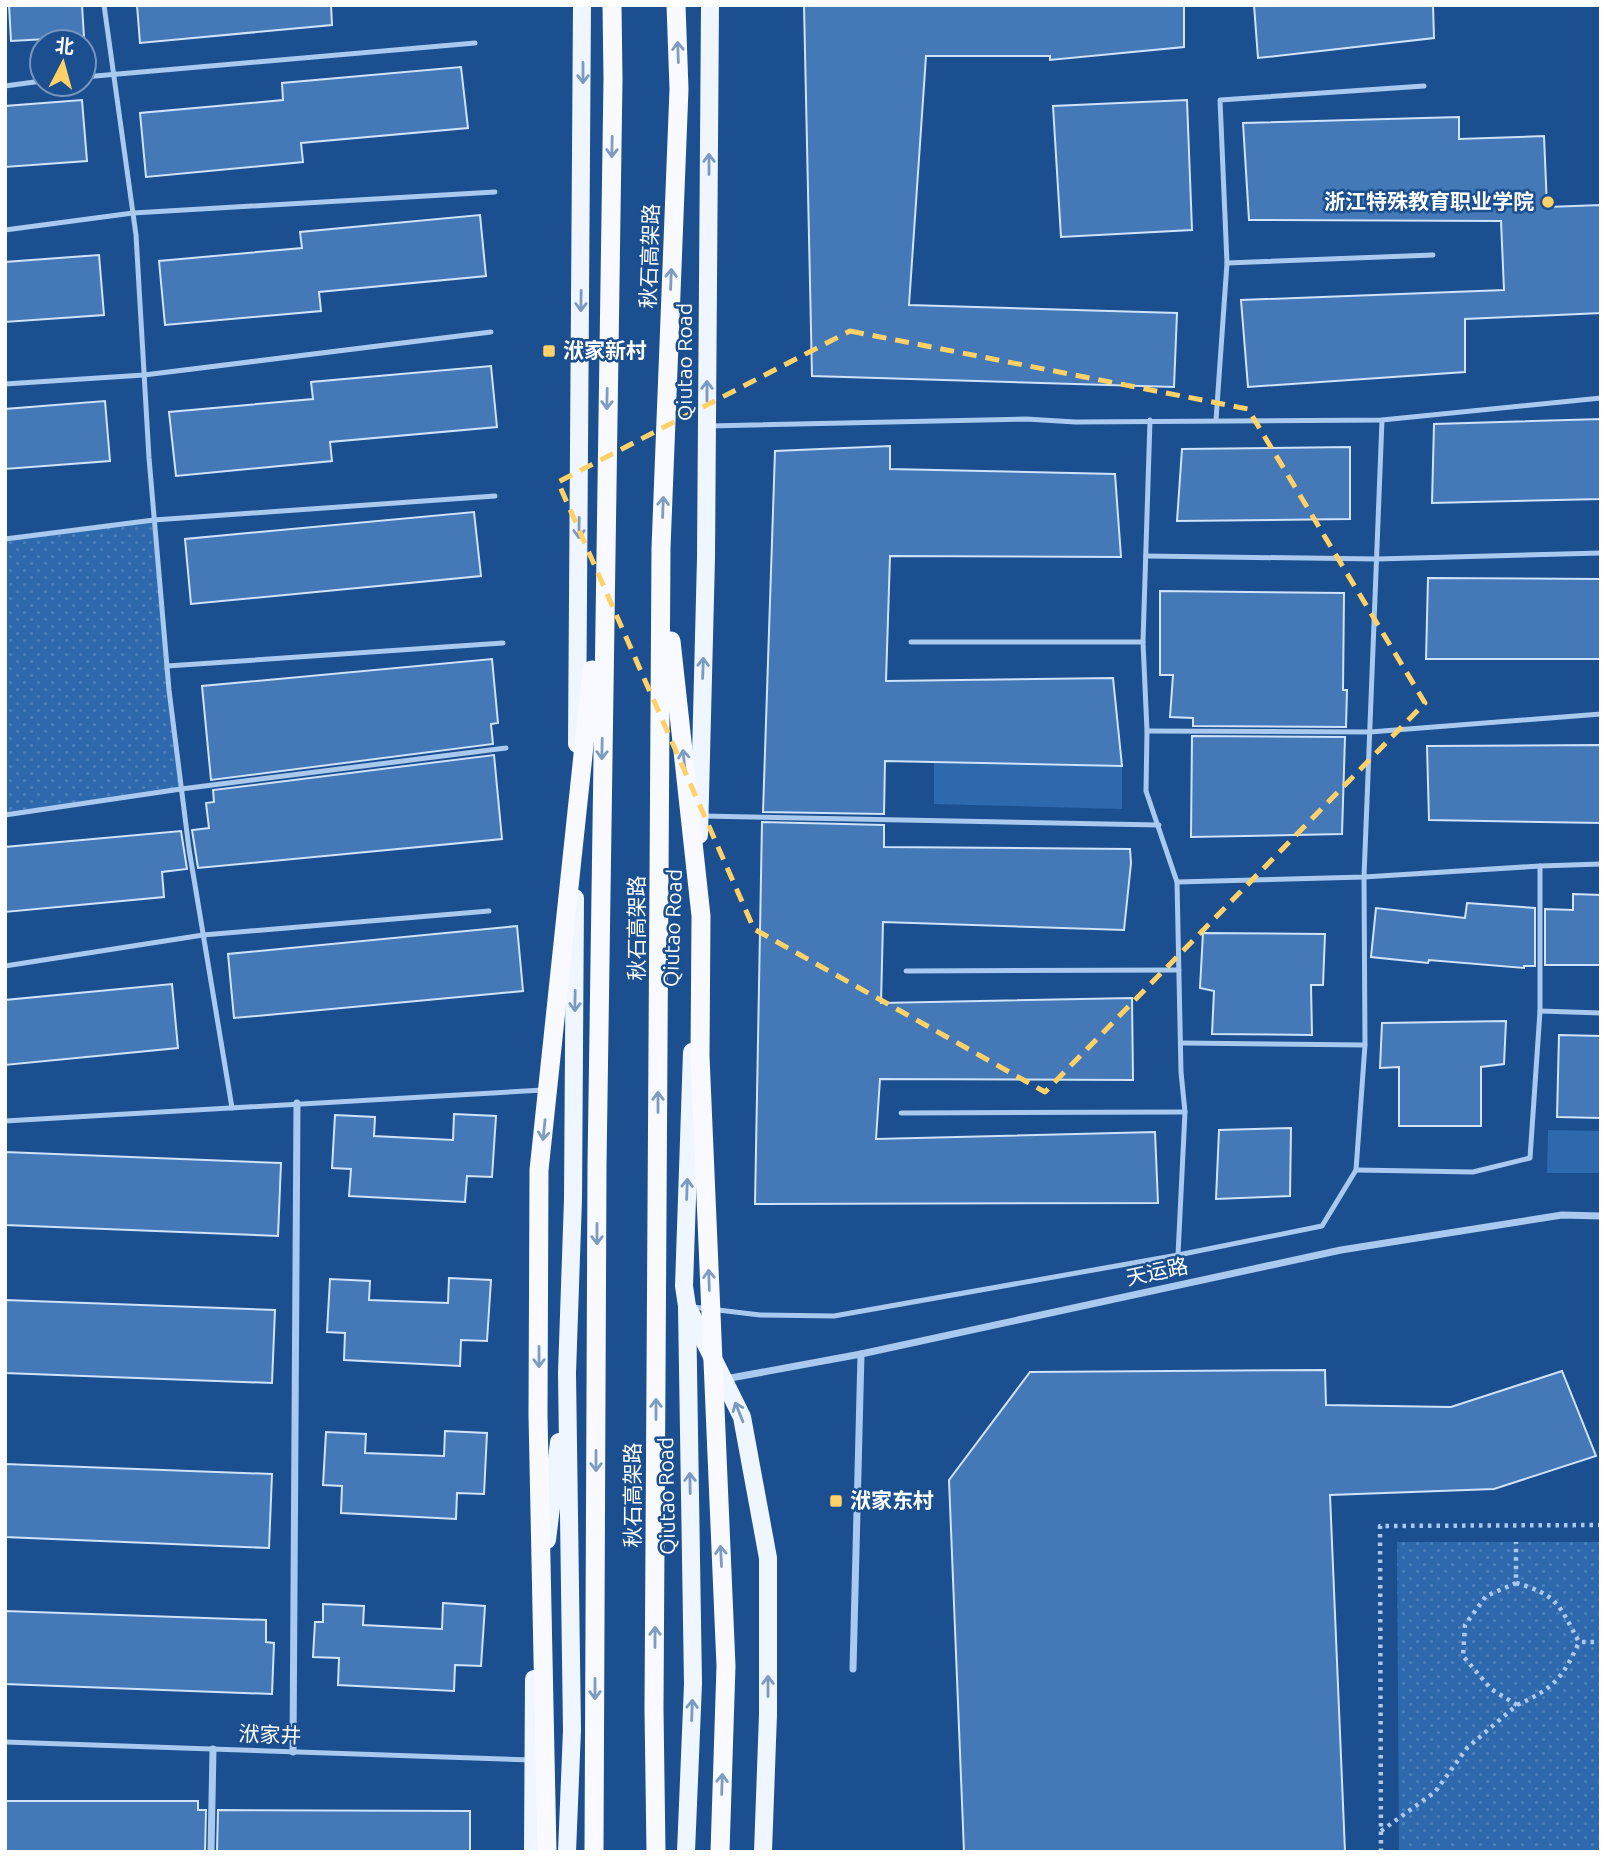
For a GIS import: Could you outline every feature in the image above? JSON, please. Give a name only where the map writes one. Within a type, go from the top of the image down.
[{"type":"highway","name":"秋石高架路","points":[[594,1852],[597,1166],[612,5]]},
{"type":"highway","name":"秋石高架路","points":[[656,1852],[654,1709],[661,548],[679,89],[676,5]]},
{"type":"highway","points":[[661,548],[701,916],[700,1056],[726,1666],[720,1852]]},
{"type":"highway","points":[[547,1852],[538,1415],[540,1170],[605,550]]},
{"type":"main road","points":[[568,1852],[572,1730],[567,1373],[568,1088],[582,5]]},
{"type":"main road","name":"Qiutao Road","points":[[687,1852],[694,1684],[687,1306],[684,1286],[706,558],[710,5]]},
{"type":"main road","points":[[687,1306],[742,1417],[768,1558],[768,1714],[763,1852]]},
{"type":"main road","points":[[533,1852],[535,1646],[567,1373]]},
{"type":"street","points":[[293,1752],[297,1103]]},
{"type":"street","name":"天运路","points":[[723,1379],[861,1354],[1341,1250],[1562,1215],[1601,1216]]},
{"type":"street","points":[[853,1669],[861,1354]]},
{"type":"street","points":[[211,1852],[213,1749]]},
{"type":"lane","points":[[104,5],[133,213],[167,666],[181,789],[232,1108]]},
{"type":"lane","points":[[98,75],[475,43]]},
{"type":"lane","points":[[5,86],[28,83]]},
{"type":"lane","points":[[1216,420],[1227,262],[1220,100],[1424,86]]},
{"type":"lane","points":[[5,230],[133,213],[495,192]]},
{"type":"lane","points":[[1227,262],[1433,255]]},
{"type":"lane","points":[[5,384],[144,375],[491,332]]},
{"type":"lane","points":[[707,426],[1026,419],[1075,422],[1382,420],[1601,398]]},
{"type":"lane","points":[[1150,420],[1143,642],[1147,731],[1146,791],[1177,881],[1185,1112],[1178,1255]]},
{"type":"lane","points":[[687,1306],[761,1315],[834,1316],[1178,1255],[1322,1226],[1356,1170],[1365,1045],[1364,877],[1382,420]]},
{"type":"lane","points":[[5,539],[155,520],[495,496]]},
{"type":"lane","points":[[1146,556],[1377,559],[1601,553]]},
{"type":"lane","points":[[911,642],[1143,642]]},
{"type":"lane","points":[[167,666],[503,643]]},
{"type":"lane","points":[[1147,731],[1370,732],[1601,714]]},
{"type":"lane","points":[[5,815],[181,789],[506,748]]},
{"type":"lane","points":[[699,816],[1159,825]]},
{"type":"lane","points":[[1177,881],[1364,877],[1601,864]]},
{"type":"lane","points":[[1356,1170],[1473,1172],[1530,1158],[1540,1011],[1540,866]]},
{"type":"lane","points":[[5,966],[203,936],[489,911]]},
{"type":"lane","points":[[906,971],[1179,970]]},
{"type":"lane","points":[[1540,1011],[1601,1013]]},
{"type":"lane","points":[[1181,1043],[1365,1045]]},
{"type":"lane","points":[[5,1121],[550,1089]]},
{"type":"lane","points":[[901,1113],[1185,1112]]},
{"type":"lane","name":"洑家井","points":[[5,1742],[534,1760]]},
{"type":"path","points":[[1381,1852],[1380,1526],[1601,1525]]},
{"type":"path","points":[[1516,1542],[1516,1583]]},
{"type":"path","points":[[1517,1705],[1491,1689],[1463,1656],[1465,1625],[1486,1596],[1516,1583],[1537,1589],[1552,1597],[1579,1642]]},
{"type":"path","points":[[1381,1832],[1435,1792],[1467,1748],[1517,1705],[1541,1695],[1566,1672],[1579,1642]]},
{"type":"path","points":[[1579,1642],[1601,1642]]},
{"type":"highlighted area","points":[[850,331],[1248,409],[1425,703],[1045,1092],[754,929],[558,482]]},
{"type":"shaded area","points":[[154,520],[181,789],[5,815],[5,539]]},
{"type":"shaded area","points":[[934,762],[1122,766],[1122,809],[934,804]]},
{"type":"shaded area","points":[[1548,1130],[1601,1131],[1601,1173],[1547,1173]]},
{"type":"shaded area","points":[[1397,1542],[1601,1542],[1601,1852],[1399,1852]]},
{"type":"building","points":[[9,5],[82,5],[83,28],[28,28],[28,40],[11,41]]},
{"type":"building","points":[[137,5],[331,5],[332,25],[140,43]]},
{"type":"building","points":[[804,5],[1184,5],[1184,47],[1050,60],[1050,56],[926,56],[909,305],[1177,313],[1174,387],[812,376]]},
{"type":"building","points":[[1254,5],[1433,5],[1434,38],[1258,58]]},
{"type":"building","points":[[461,67],[468,128],[301,143],[303,162],[146,177],[140,113],[283,100],[282,83]]},
{"type":"building","points":[[82,100],[87,161],[5,167],[5,106]]},
{"type":"building","points":[[1187,100],[1192,230],[1061,237],[1053,106]]},
{"type":"building","points":[[1459,117],[1459,139],[1544,136],[1547,207],[1601,205],[1601,313],[1465,319],[1465,372],[1248,387],[1241,300],[1504,290],[1501,221],[1249,220],[1243,123]]},
{"type":"building","points":[[480,215],[486,276],[319,292],[321,311],[165,325],[159,261],[302,248],[300,232]]},
{"type":"building","points":[[99,255],[104,315],[5,322],[5,262]]},
{"type":"building","points":[[491,366],[497,427],[330,442],[332,461],[176,476],[169,412],[313,399],[311,382]]},
{"type":"building","points":[[105,401],[110,461],[5,469],[5,409]]},
{"type":"building","points":[[1601,419],[1601,499],[1432,503],[1434,424]]},
{"type":"building","points":[[890,446],[890,469],[1115,474],[1121,557],[890,556],[886,681],[1113,678],[1122,766],[885,761],[884,814],[763,812],[775,451]]},
{"type":"building","points":[[1350,447],[1350,519],[1177,521],[1182,449]]},
{"type":"building","points":[[474,512],[481,576],[191,604],[185,539]]},
{"type":"building","points":[[1428,578],[1601,579],[1601,659],[1426,659]]},
{"type":"building","points":[[1160,591],[1344,593],[1343,690],[1347,690],[1346,727],[1193,726],[1193,718],[1170,717],[1173,675],[1160,675]]},
{"type":"building","points":[[492,659],[498,723],[491,724],[493,744],[211,780],[202,686]]},
{"type":"building","points":[[1192,736],[1345,737],[1342,834],[1191,837]]},
{"type":"building","points":[[1601,745],[1601,823],[1429,820],[1427,746]]},
{"type":"building","points":[[494,755],[502,839],[198,868],[192,830],[209,828],[206,803],[214,802],[213,790]]},
{"type":"building","points":[[762,822],[884,825],[884,847],[1130,849],[1124,930],[883,922],[881,1003],[1132,998],[1133,1080],[880,1079],[876,1139],[1155,1132],[1158,1203],[755,1204]]},
{"type":"building","points":[[181,831],[187,869],[162,872],[164,897],[5,912],[5,847]]},
{"type":"building","points":[[1573,894],[1601,895],[1601,965],[1545,965],[1545,909],[1573,910]]},
{"type":"building","points":[[1467,903],[1535,908],[1535,966],[1524,968],[1429,960],[1428,963],[1371,957],[1376,908],[1465,918]]},
{"type":"building","points":[[517,926],[523,991],[234,1018],[228,954]]},
{"type":"building","points":[[1203,933],[1325,934],[1323,985],[1311,985],[1312,1035],[1212,1034],[1214,991],[1200,988]]},
{"type":"building","points":[[172,984],[178,1048],[5,1065],[5,1000]]},
{"type":"building","points":[[1506,1021],[1504,1064],[1481,1067],[1481,1126],[1399,1126],[1399,1067],[1380,1068],[1382,1023]]},
{"type":"building","points":[[1559,1035],[1601,1036],[1601,1118],[1557,1117]]},
{"type":"building","points":[[454,1114],[496,1116],[492,1177],[467,1176],[465,1202],[349,1196],[351,1169],[332,1168],[335,1115],[375,1117],[374,1136],[453,1140]]},
{"type":"building","points":[[1291,1128],[1290,1196],[1216,1199],[1219,1130]]},
{"type":"building","points":[[5,1152],[281,1163],[278,1236],[5,1225]]},
{"type":"building","points":[[449,1278],[491,1280],[487,1341],[461,1340],[460,1366],[344,1360],[345,1333],[327,1332],[330,1279],[370,1281],[369,1300],[448,1303]]},
{"type":"building","points":[[5,1300],[275,1310],[272,1383],[5,1373]]},
{"type":"building","points":[[1325,1370],[1326,1405],[1451,1407],[1562,1371],[1596,1456],[1494,1489],[1330,1495],[1345,1852],[964,1852],[949,1480],[1030,1372]]},
{"type":"building","points":[[445,1431],[487,1433],[484,1494],[457,1493],[456,1519],[341,1513],[342,1486],[323,1485],[326,1432],[366,1434],[365,1453],[444,1456]]},
{"type":"building","points":[[5,1464],[272,1474],[269,1548],[5,1537]]},
{"type":"building","points":[[443,1603],[485,1606],[481,1666],[455,1665],[454,1691],[338,1685],[339,1658],[313,1657],[315,1622],[323,1622],[323,1604],[364,1606],[363,1625],[442,1629]]},
{"type":"building","points":[[5,1611],[266,1620],[266,1642],[274,1643],[272,1694],[5,1684]]},
{"type":"building","points":[[5,1801],[198,1801],[198,1810],[206,1810],[205,1852],[5,1852]]},
{"type":"building","points":[[218,1810],[470,1811],[470,1852],[217,1852]]},
{"type":"place","name":"浙江特殊教育职业学院","points":[[1548,202]]},
{"type":"place","name":"洑家新村","points":[[549,351]]},
{"type":"place","name":"洑家东村","points":[[836,1501]]}]
